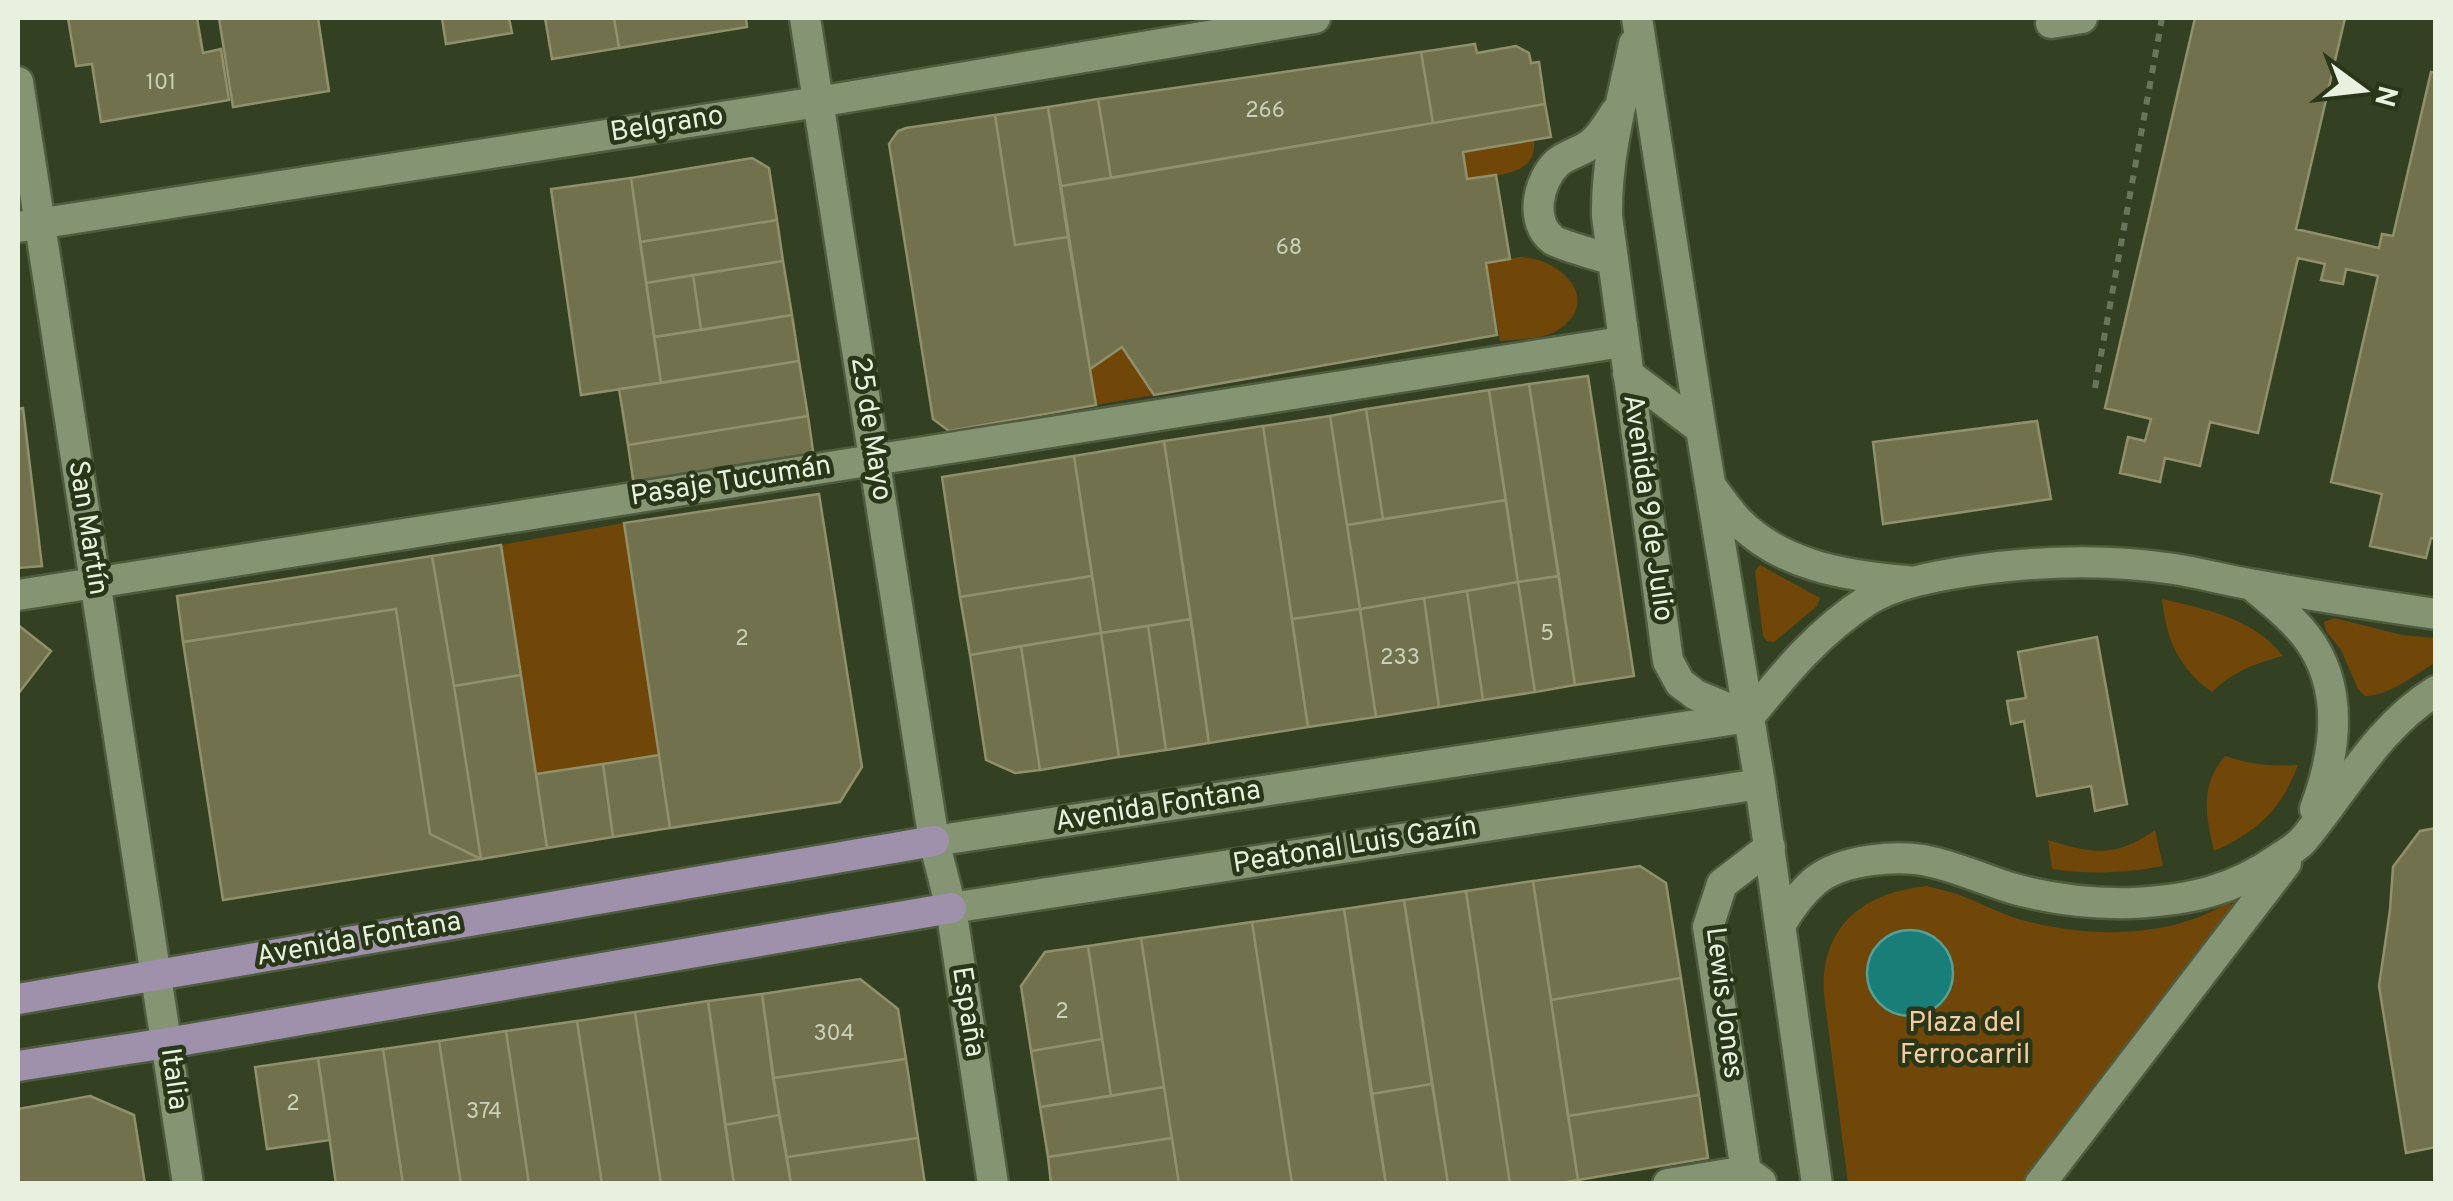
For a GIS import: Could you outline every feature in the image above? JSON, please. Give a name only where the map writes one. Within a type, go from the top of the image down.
[{"type":"main road","name":"Avenida Fontana","points":[[18,999],[934,841]]},
{"type":"main road","points":[[18,1066],[951,908]]},
{"type":"street","name":"25 de Mayo","points":[[805,18],[934,841]]},
{"type":"street","name":"Belgrano","points":[[28,225],[818,102],[1315,18]]},
{"type":"street","points":[[2051,23],[2082,18]]},
{"type":"street","name":"Avenida 9 de Julio","points":[[1637,21],[1610,157],[1606,216],[1668,661],[1680,684],[1696,695],[1749,717]]},
{"type":"street","name":"Avenida 9 de Julio","points":[[1637,21],[1749,717]]},
{"type":"street","name":"San Martín","points":[[18,82],[28,225],[96,582],[157,975]]},
{"type":"street","points":[[1612,260],[1552,239],[1540,219],[1539,200],[1548,173],[1561,160],[1590,146],[1622,101]]},
{"type":"street","name":"Pasaje Tucumán","points":[[18,594],[1622,342]]},
{"type":"street","points":[[1628,374],[1700,428]]},
{"type":"street","name":"Avenida 9 de Julio","points":[[1712,487],[1738,521],[1787,556],[1849,574],[1910,581]]},
{"type":"street","points":[[1818,1184],[1749,717],[1796,660],[1830,627],[1870,599],[1910,581],[1993,568],[2082,561],[2176,569],[2436,614]]},
{"type":"street","points":[[1782,922],[1818,878],[1851,865],[1888,858],[1928,860],[2011,888],[2068,900],[2130,903],[2188,897],[2255,876],[2302,842],[2322,790],[2332,745],[2334,707],[2324,671],[2308,638],[2251,585]]},
{"type":"street","points":[[2040,1184],[2362,760],[2391,728],[2436,691]]},
{"type":"street","name":"Avenida Fontana","points":[[934,841],[1749,717]]},
{"type":"street","name":"Peatonal Luis Gazín","points":[[951,908],[1760,784]]},
{"type":"street","name":"España","points":[[934,841],[951,908],[993,1184]]},
{"type":"street","name":"Lewis Jones","points":[[1752,1179],[1708,926],[1722,884],[1770,847]]},
{"type":"street","name":"Italia","points":[[157,975],[188,1184]]},
{"type":"street","points":[[1668,1184],[1752,1179]]},
{"type":"path","points":[[2095,388],[2162,18]]},
{"type":"green space","points":[[1534,140],[1533,152],[1522,168],[1467,179],[1463,152]]},
{"type":"green space","points":[[1520,257],[1560,271],[1576,292],[1577,304],[1573,316],[1555,332],[1500,341],[1486,263]]},
{"type":"green space","points":[[1122,347],[1154,395],[1096,405],[1090,369]]},
{"type":"green space","points":[[624,523],[659,755],[536,774],[501,545]]},
{"type":"green space","points":[[1760,565],[1820,598],[1817,606],[1774,642],[1763,636],[1755,571]]},
{"type":"green space","points":[[2162,599],[2212,611],[2243,624],[2258,632],[2283,656],[2245,669],[2212,692],[2190,673],[2176,651]]},
{"type":"green space","points":[[2334,618],[2402,635],[2435,638],[2435,663],[2392,689],[2365,696],[2341,650],[2326,631],[2324,622]]},
{"type":"green space","points":[[2225,756],[2261,764],[2298,765],[2284,795],[2266,817],[2244,835],[2214,851],[2207,813],[2208,790]]},
{"type":"green space","points":[[2155,830],[2163,866],[2107,872],[2052,869],[2048,840],[2103,851],[2128,845]]},
{"type":"green space","name":"Plaza del Ferrocarril","points":[[1927,886],[2022,920],[2100,932],[2154,929],[2204,915],[2227,903],[2233,905],[2022,1183],[1848,1183],[1824,995],[1829,950],[1850,917],[1865,905],[1883,896]]},
{"type":"water","points":[[1910,930],[1934,937],[1946,949],[1953,973],[1946,997],[1934,1009],[1910,1016],[1886,1009],[1874,997],[1867,973],[1874,949],[1886,937]]},
{"type":"building","points":[[68,18],[197,18],[203,53],[221,49],[229,100],[101,122],[92,64],[76,66]]},
{"type":"building","points":[[219,18],[318,18],[329,91],[233,107]]},
{"type":"building","points":[[442,18],[509,18],[512,33],[446,44]]},
{"type":"building","points":[[545,18],[614,18],[619,48],[552,59]]},
{"type":"building","points":[[614,18],[746,18],[747,27],[619,48]]},
{"type":"building","points":[[2195,18],[2345,18],[2296,229],[2379,248],[2382,234],[2393,236],[2431,72],[2436,73],[2436,539],[2431,538],[2426,558],[2370,546],[2382,494],[2331,482],[2378,276],[2346,269],[2343,284],[2321,280],[2325,264],[2298,258],[2258,433],[2210,422],[2200,466],[2165,458],[2160,482],[2120,473],[2128,437],[2145,441],[2151,419],[2105,408]]},
{"type":"building","points":[[1475,44],[1477,53],[1516,46],[1529,53],[1531,63],[1539,62],[1545,104],[1433,123],[1421,52]]},
{"type":"building","points":[[1421,52],[1433,123],[1111,178],[1098,99]]},
{"type":"building","points":[[1098,99],[1111,178],[1061,186],[1048,107]]},
{"type":"building","points":[[1545,104],[1551,137],[1463,152],[1467,179],[1496,175],[1510,259],[1486,263],[1497,335],[1154,395],[1122,347],[1090,369],[1061,186]]},
{"type":"building","points":[[1048,107],[1068,237],[1015,245],[995,115]]},
{"type":"building","points":[[995,115],[1015,245],[1068,237],[1096,405],[949,431],[933,419],[889,144],[898,131],[906,128]]},
{"type":"building","points":[[752,158],[769,168],[777,220],[640,242],[631,178]]},
{"type":"building","points":[[631,178],[661,383],[581,395],[551,189]]},
{"type":"building","points":[[777,220],[783,261],[646,283],[640,242]]},
{"type":"building","points":[[783,261],[792,315],[701,330],[693,275]]},
{"type":"building","points":[[693,275],[701,330],[654,337],[646,283]]},
{"type":"building","points":[[792,315],[799,361],[661,383],[654,337]]},
{"type":"building","points":[[799,361],[808,416],[628,445],[619,389]]},
{"type":"building","points":[[1588,376],[1634,676],[1575,685],[1529,384]]},
{"type":"building","points":[[1529,384],[1559,576],[1518,582],[1489,390]]},
{"type":"building","points":[[1489,390],[1506,500],[1383,519],[1366,409]]},
{"type":"building","points":[[23,408],[42,566],[18,568],[18,409]]},
{"type":"building","points":[[1366,409],[1383,519],[1347,525],[1330,416]]},
{"type":"building","points":[[808,416],[814,458],[634,486],[628,445]]},
{"type":"building","points":[[1330,416],[1360,609],[1292,619],[1263,426]]},
{"type":"building","points":[[2037,421],[2051,499],[1883,524],[1873,442]]},
{"type":"building","points":[[1263,426],[1308,727],[1209,743],[1164,441]]},
{"type":"building","points":[[1164,441],[1191,619],[1101,633],[1074,456]]},
{"type":"building","points":[[1074,456],[1092,576],[960,597],[942,477]]},
{"type":"building","points":[[819,494],[862,767],[840,802],[670,828],[624,523]]},
{"type":"building","points":[[1506,500],[1518,582],[1360,609],[1347,525]]},
{"type":"building","points":[[501,545],[521,675],[454,686],[432,556]]},
{"type":"building","points":[[432,556],[481,859],[430,834],[396,609],[183,642],[177,596]]},
{"type":"building","points":[[1092,576],[1101,633],[970,655],[960,597]]},
{"type":"building","points":[[1559,576],[1575,685],[1535,692],[1518,582]]},
{"type":"building","points":[[1518,582],[1535,692],[1483,700],[1467,591]]},
{"type":"building","points":[[1467,591],[1483,700],[1439,707],[1424,598]]},
{"type":"building","points":[[1424,598],[1439,707],[1376,717],[1360,609]]},
{"type":"building","points":[[396,609],[430,834],[481,859],[223,900],[183,642]]},
{"type":"building","points":[[1360,609],[1376,717],[1308,727],[1292,619]]},
{"type":"building","points":[[1191,619],[1209,743],[1166,750],[1148,626]]},
{"type":"building","points":[[18,625],[51,651],[18,694]]},
{"type":"building","points":[[1148,626],[1166,750],[1119,757],[1101,633]]},
{"type":"building","points":[[1101,633],[1119,757],[1040,770],[1021,646]]},
{"type":"building","points":[[2097,637],[2127,804],[2095,811],[2091,786],[2037,796],[2024,721],[2011,724],[2007,701],[2026,698],[2018,652]]},
{"type":"building","points":[[1021,646],[1040,770],[1015,773],[986,760],[970,655]]},
{"type":"building","points":[[521,675],[547,848],[481,859],[454,686]]},
{"type":"building","points":[[659,755],[670,828],[613,837],[603,764]]},
{"type":"building","points":[[603,764],[613,837],[547,848],[536,774]]},
{"type":"building","points":[[2436,828],[2436,1147],[2406,1153],[2379,986],[2393,867],[2420,831]]},
{"type":"building","points":[[1640,866],[1666,883],[1681,978],[1551,1000],[1533,881]]},
{"type":"building","points":[[1533,881],[1578,1180],[1510,1184],[1466,891]]},
{"type":"building","points":[[1466,891],[1510,1184],[1448,1184],[1404,900]]},
{"type":"building","points":[[1404,900],[1432,1084],[1371,1094],[1344,909]]},
{"type":"building","points":[[1344,909],[1386,1184],[1292,1184],[1252,922]]},
{"type":"building","points":[[1252,922],[1292,1184],[1179,1184],[1141,938]]},
{"type":"building","points":[[1141,938],[1164,1087],[1111,1096],[1088,946]]},
{"type":"building","points":[[1088,946],[1102,1039],[1031,1051],[1021,986],[1045,952]]},
{"type":"building","points":[[1681,978],[1699,1095],[1568,1116],[1551,1000]]},
{"type":"building","points":[[860,979],[898,1009],[906,1059],[773,1078],[762,994]]},
{"type":"building","points":[[762,994],[779,1115],[725,1125],[708,1001]]},
{"type":"building","points":[[708,1001],[734,1184],[661,1184],[635,1012]]},
{"type":"building","points":[[635,1012],[661,1184],[602,1184],[577,1021]]},
{"type":"building","points":[[577,1021],[602,1184],[529,1184],[506,1031]]},
{"type":"building","points":[[506,1031],[529,1184],[461,1184],[439,1041]]},
{"type":"building","points":[[1102,1039],[1111,1096],[1040,1107],[1031,1051]]},
{"type":"building","points":[[439,1041],[461,1184],[403,1184],[383,1049]]},
{"type":"building","points":[[383,1049],[403,1184],[336,1184],[318,1058]]},
{"type":"building","points":[[318,1058],[330,1140],[267,1149],[255,1067]]},
{"type":"building","points":[[906,1059],[918,1138],[787,1157],[773,1078]]},
{"type":"building","points":[[1432,1084],[1448,1184],[1386,1184],[1371,1094]]},
{"type":"building","points":[[1164,1087],[1172,1138],[1048,1157],[1040,1107]]},
{"type":"building","points":[[1699,1095],[1708,1158],[1578,1180],[1568,1116]]},
{"type":"building","points":[[90,1096],[134,1115],[145,1184],[18,1184],[18,1109]]},
{"type":"building","points":[[779,1115],[791,1184],[734,1184],[725,1125]]},
{"type":"building","points":[[918,1138],[925,1184],[791,1184],[787,1157]]},
{"type":"building","points":[[1172,1138],[1179,1184],[1051,1184],[1048,1157]]}]
